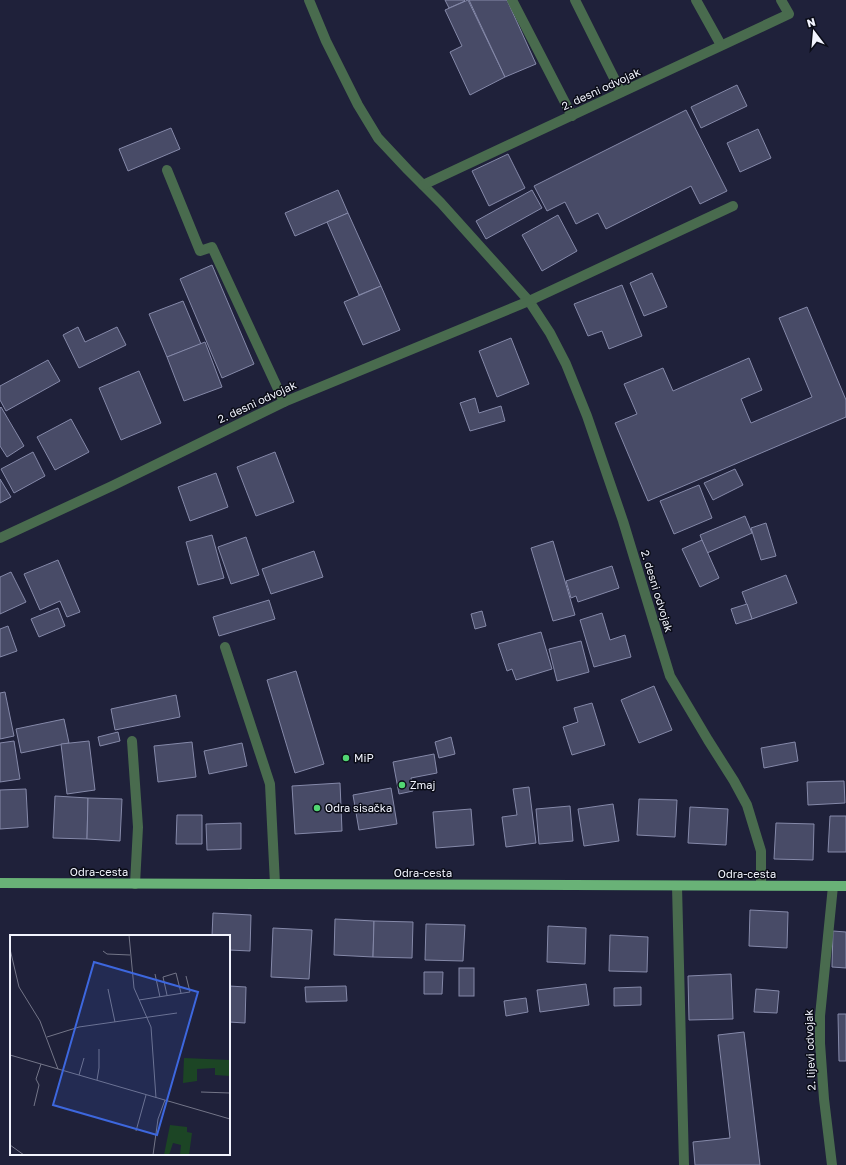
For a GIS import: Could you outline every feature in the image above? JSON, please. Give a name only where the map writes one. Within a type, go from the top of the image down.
[{"type":"main road","name":"Odra-cesta","points":[[0,883],[846,886]]},
{"type":"street","name":"2. desni odvojak","points":[[309,0],[326,41],[358,105],[378,138],[446,209],[529,300],[550,333],[566,364],[587,416],[623,521],[670,676],[747,805],[761,851],[761,885]]},
{"type":"street","points":[[512,0],[572,116]]},
{"type":"street","points":[[575,0],[621,92]]},
{"type":"street","points":[[696,0],[721,45]]},
{"type":"street","name":"2. desni odvojak","points":[[423,185],[789,14],[781,0]]},
{"type":"street","points":[[167,170],[200,250],[212,247],[284,402]]},
{"type":"street","points":[[529,300],[733,206]]},
{"type":"street","name":"2. desni odvojak","points":[[0,538],[112,486],[284,402],[529,300]]},
{"type":"street","points":[[225,647],[270,784],[275,884]]},
{"type":"street","points":[[132,741],[138,827],[135,884]]},
{"type":"street","points":[[677,886],[684,1165]]},
{"type":"street","name":"2. lijevi odvojak","points":[[832,1165],[820,1043],[820,1016],[833,886]]},
{"type":"building","points":[[445,0],[464,0],[465,1],[449,8]]},
{"type":"building","points":[[468,0],[505,77],[470,95],[450,52],[462,46],[445,10]]},
{"type":"building","points":[[469,0],[507,0],[536,64],[505,77]]},
{"type":"building","points":[[737,85],[747,106],[701,128],[691,107]]},
{"type":"building","points":[[686,110],[727,191],[700,204],[691,186],[606,229],[598,213],[576,224],[565,202],[547,211],[534,186]]},
{"type":"building","points":[[171,128],[180,149],[128,171],[119,149]]},
{"type":"building","points":[[758,129],[771,158],[740,172],[727,143]]},
{"type":"building","points":[[508,154],[525,188],[489,206],[472,171]]},
{"type":"building","points":[[338,190],[348,213],[295,236],[285,213]]},
{"type":"building","points":[[532,190],[542,208],[486,239],[476,221]]},
{"type":"building","points":[[348,213],[381,286],[359,295],[327,222]]},
{"type":"building","points":[[558,215],[577,251],[542,271],[522,235]]},
{"type":"building","points":[[212,265],[254,364],[222,378],[180,279]]},
{"type":"building","points":[[652,273],[667,307],[644,316],[630,283]]},
{"type":"building","points":[[622,285],[642,336],[609,349],[602,331],[588,336],[574,304]]},
{"type":"building","points":[[381,286],[400,330],[363,345],[344,302]]},
{"type":"building","points":[[183,301],[201,344],[167,357],[149,314]]},
{"type":"building","points":[[807,307],[846,400],[846,417],[648,501],[615,423],[637,414],[624,384],[663,368],[673,391],[749,358],[762,390],[741,399],[751,423],[812,397],[779,318]]},
{"type":"building","points":[[78,327],[85,342],[117,327],[126,345],[79,368],[63,335]]},
{"type":"building","points":[[511,338],[529,384],[497,397],[479,351]]},
{"type":"building","points":[[205,342],[222,387],[184,401],[167,357]]},
{"type":"building","points":[[48,360],[60,381],[6,411],[0,400],[0,386]]},
{"type":"building","points":[[139,371],[161,423],[121,440],[99,388]]},
{"type":"building","points":[[475,398],[479,413],[501,406],[505,421],[470,431],[460,403]]},
{"type":"building","points":[[1,407],[24,446],[7,457],[0,446]]},
{"type":"building","points":[[71,419],[89,452],[55,470],[37,437]]},
{"type":"building","points":[[33,452],[45,476],[14,493],[1,469]]},
{"type":"building","points":[[275,452],[294,502],[256,516],[237,467]]},
{"type":"building","points":[[735,469],[743,485],[713,500],[704,483]]},
{"type":"building","points":[[216,473],[228,507],[190,521],[178,487]]},
{"type":"building","points":[[0,479],[11,497],[0,503]]},
{"type":"building","points":[[699,485],[712,518],[674,534],[660,501]]},
{"type":"building","points":[[745,516],[752,533],[707,553],[700,535]]},
{"type":"building","points":[[766,523],[776,556],[761,560],[751,528]]},
{"type":"building","points":[[212,535],[224,578],[198,585],[186,542]]},
{"type":"building","points":[[246,537],[259,575],[231,584],[218,547]]},
{"type":"building","points":[[702,540],[719,578],[700,587],[682,549]]},
{"type":"building","points":[[553,541],[575,615],[553,621],[531,548]]},
{"type":"building","points":[[314,551],[323,577],[271,594],[262,569]]},
{"type":"building","points":[[58,560],[80,612],[67,617],[60,601],[40,610],[24,574]]},
{"type":"building","points":[[612,566],[619,588],[578,602],[576,596],[571,598],[566,581]]},
{"type":"building","points":[[11,572],[26,602],[0,614],[0,577]]},
{"type":"building","points":[[786,575],[797,603],[752,619],[742,592]]},
{"type":"building","points":[[269,600],[275,619],[219,636],[213,617]]},
{"type":"building","points":[[747,604],[752,619],[736,624],[731,609]]},
{"type":"building","points":[[58,608],[65,626],[39,637],[31,619]]},
{"type":"building","points":[[482,611],[486,626],[475,629],[471,614]]},
{"type":"building","points":[[602,613],[610,640],[625,635],[631,657],[594,667],[580,620]]},
{"type":"building","points":[[8,626],[17,651],[0,657],[0,629]]},
{"type":"building","points":[[541,632],[552,669],[516,680],[512,669],[507,671],[498,644]]},
{"type":"building","points":[[581,641],[589,672],[557,681],[549,649]]},
{"type":"building","points":[[296,671],[324,764],[295,773],[267,680]]},
{"type":"building","points":[[654,686],[672,730],[639,743],[621,700]]},
{"type":"building","points":[[5,692],[14,736],[0,739],[0,693]]},
{"type":"building","points":[[176,695],[180,717],[115,730],[111,709]]},
{"type":"building","points":[[592,703],[605,745],[572,755],[563,727],[578,722],[574,708]]},
{"type":"building","points":[[64,719],[69,743],[21,753],[16,729]]},
{"type":"building","points":[[118,732],[120,741],[100,746],[98,737]]},
{"type":"building","points":[[451,737],[455,754],[439,758],[435,742]]},
{"type":"building","points":[[14,741],[20,779],[0,782],[0,743]]},
{"type":"building","points":[[89,741],[95,790],[67,794],[61,744]]},
{"type":"building","points":[[192,742],[196,777],[158,782],[154,746]]},
{"type":"building","points":[[795,742],[798,761],[764,768],[761,748]]},
{"type":"building","points":[[242,743],[247,766],[209,774],[204,751]]},
{"type":"building","points":[[434,754],[437,773],[411,778],[413,791],[399,794],[393,762]]},
{"type":"building","points":[[844,781],[845,803],[808,805],[807,782]]},
{"type":"building","name":"Odra sisačka","points":[[340,783],[342,831],[295,834],[292,786]]},
{"type":"building","points":[[529,787],[536,843],[506,847],[502,817],[517,815],[513,789]]},
{"type":"building","points":[[391,788],[397,824],[359,830],[353,795]]},
{"type":"building","points":[[26,789],[28,827],[0,829],[0,790]]},
{"type":"building","points":[[55,796],[88,798],[87,839],[53,838]]},
{"type":"building","points":[[88,798],[122,799],[120,841],[87,839]]},
{"type":"building","points":[[639,799],[677,800],[675,837],[637,835]]},
{"type":"building","points":[[613,804],[619,841],[584,846],[578,809]]},
{"type":"building","points":[[570,806],[573,841],[539,844],[536,809]]},
{"type":"building","points":[[690,807],[728,809],[726,845],[688,843]]},
{"type":"building","points":[[471,809],[474,845],[436,848],[433,812]]},
{"type":"building","points":[[177,815],[202,815],[202,844],[176,844]]},
{"type":"building","points":[[830,816],[846,816],[846,852],[828,852]]},
{"type":"building","points":[[241,823],[241,849],[207,850],[206,824]]},
{"type":"building","points":[[776,823],[814,824],[813,860],[774,859]]},
{"type":"building","points":[[750,910],[788,912],[787,948],[749,946]]},
{"type":"building","points":[[213,913],[251,915],[250,951],[230,950],[230,935],[212,935]]},
{"type":"building","points":[[335,919],[374,921],[373,957],[334,955]]},
{"type":"building","points":[[374,921],[413,922],[412,958],[373,957]]},
{"type":"building","points":[[426,924],[465,925],[463,961],[425,960]]},
{"type":"building","points":[[548,926],[586,928],[585,964],[547,962]]},
{"type":"building","points":[[273,928],[312,930],[309,979],[271,977]]},
{"type":"building","points":[[833,931],[846,932],[846,968],[832,967]]},
{"type":"building","points":[[610,935],[648,937],[647,972],[609,971]]},
{"type":"building","points":[[459,968],[474,968],[474,996],[459,996]]},
{"type":"building","points":[[424,972],[443,972],[442,994],[424,994]]},
{"type":"building","points":[[731,974],[733,1019],[689,1020],[688,976]]},
{"type":"building","points":[[586,984],[589,1005],[540,1012],[537,990]]},
{"type":"building","points":[[230,986],[246,987],[245,1023],[230,1022]]},
{"type":"building","points":[[346,986],[347,1001],[306,1002],[305,987]]},
{"type":"building","points":[[641,987],[641,1005],[614,1006],[614,988]]},
{"type":"building","points":[[756,989],[779,991],[777,1013],[754,1012]]},
{"type":"building","points":[[526,998],[528,1012],[506,1016],[504,1001]]},
{"type":"building","points":[[838,1014],[846,1014],[846,1061],[839,1061]]},
{"type":"building","points":[[744,1032],[760,1165],[695,1165],[693,1142],[730,1138],[718,1035]]},
{"type":"place","name":"MiP","points":[[346,758]]},
{"type":"place","name":"Zmaj","points":[[402,785]]},
{"type":"place","name":"Odra sisačka","points":[[317,808]]}]
